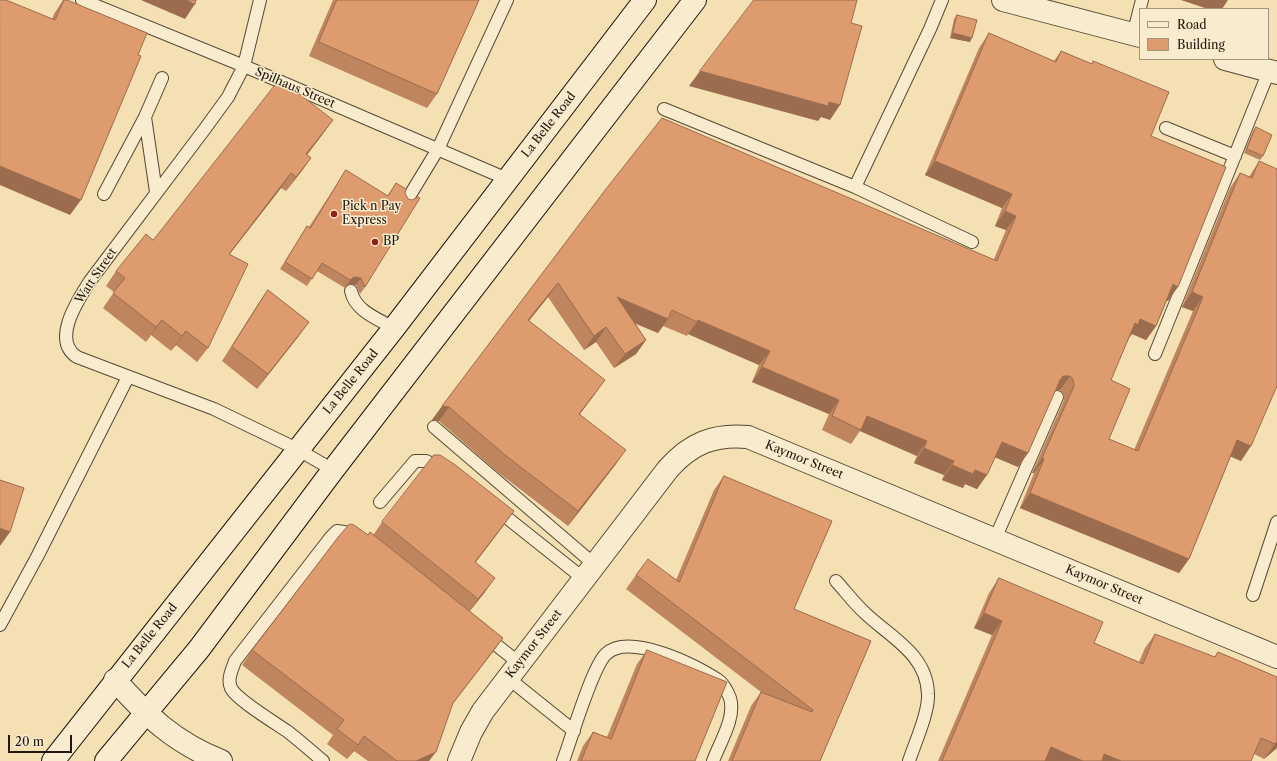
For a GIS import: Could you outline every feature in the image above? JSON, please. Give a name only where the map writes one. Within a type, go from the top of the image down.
[{"type":"main road","name":"La Belle Road","points":[[53,761],[115,680],[394,328],[645,0]]},
{"type":"main road","points":[[106,761],[144,713],[199,649],[333,470],[695,0]]},
{"type":"main road","points":[[1003,0],[1136,35]]},
{"type":"main road","points":[[1230,60],[1273,72]]},
{"type":"main road","name":"Kaymor Street","points":[[459,761],[471,732],[483,711],[680,456],[714,438],[729,435],[748,437],[1277,657]]},
{"type":"main road","points":[[115,680],[144,713],[171,735],[196,750],[221,761]]},
{"type":"lane","name":"Spilhaus Street","points":[[82,0],[244,66],[507,179]]},
{"type":"lane","name":"Watt Street","points":[[260,0],[244,66],[228,97],[90,281],[76,302],[68,323],[66,338],[71,353],[85,361],[214,409],[297,449],[333,470]]},
{"type":"lane","points":[[407,200],[438,149],[507,0]]},
{"type":"lane","points":[[855,187],[930,29],[942,0]]},
{"type":"lane","points":[[1136,35],[1139,18]]},
{"type":"lane","points":[[1155,354],[1235,156],[1273,72]]},
{"type":"lane","points":[[104,194],[145,117],[162,78]]},
{"type":"lane","points":[[664,109],[855,187],[972,242]]},
{"type":"lane","points":[[145,117],[156,192]]},
{"type":"lane","points":[[1166,128],[1235,156]]},
{"type":"lane","points":[[351,291],[352,298],[359,307],[394,328]]},
{"type":"lane","points":[[0,625],[37,557],[128,377]]},
{"type":"lane","points":[[995,539],[1057,397]]},
{"type":"lane","points":[[434,427],[590,572]]},
{"type":"lane","points":[[380,502],[416,461],[432,462],[450,474]]},
{"type":"lane","points":[[486,501],[590,572]]},
{"type":"lane","points":[[1254,594],[1277,522]]},
{"type":"lane","points":[[323,761],[288,732],[239,697],[232,690],[230,674],[235,661],[337,531],[351,533],[370,545]]},
{"type":"lane","points":[[836,581],[864,613],[917,658],[926,676],[928,695],[922,724],[909,761]]},
{"type":"lane","points":[[476,629],[574,731]]},
{"type":"lane","points":[[563,761],[595,674],[604,655],[612,649],[625,646],[640,647],[675,657],[720,681],[730,696],[732,707],[713,761]]},
{"type":"building","points":[[0,0],[6,0],[55,20],[64,0],[67,0],[147,33],[138,55],[141,56],[81,200],[0,166]]},
{"type":"building","points":[[186,0],[196,0],[195,4]]},
{"type":"building","points":[[337,0],[479,0],[437,94],[319,42]]},
{"type":"building","points":[[754,0],[857,0],[851,23],[862,26],[840,105],[829,102],[828,106],[700,71]]},
{"type":"building","points":[[957,15],[977,20],[972,38],[953,33]]},
{"type":"building","points":[[989,33],[1056,62],[1061,51],[1092,64],[1093,61],[1169,92],[1151,136],[1226,167],[1178,287],[1173,284],[1156,326],[1140,319],[1138,325],[1135,323],[1111,380],[1130,389],[1109,439],[1138,451],[1203,297],[1192,292],[1240,173],[1252,178],[1259,161],[1277,169],[1277,386],[1251,446],[1237,440],[1189,559],[1030,493],[1044,459],[1042,458],[1074,386],[1073,379],[1070,376],[1063,376],[1060,380],[1028,453],[1002,442],[987,475],[975,470],[973,474],[952,465],[954,461],[924,448],[927,441],[867,416],[861,430],[832,416],[839,400],[762,367],[770,351],[698,320],[697,322],[672,310],[668,319],[617,297],[646,340],[625,354],[606,327],[594,336],[558,283],[528,320],[605,380],[579,414],[626,450],[578,511],[505,455],[449,407],[442,406],[606,189],[662,118],[997,261],[1016,216],[1005,211],[1012,194],[935,161]]},
{"type":"building","points":[[280,79],[333,120],[306,154],[311,158],[296,177],[291,173],[229,254],[248,264],[208,348],[186,331],[182,336],[162,320],[156,327],[113,293],[125,278],[116,271],[146,234],[153,240]]},
{"type":"building","points":[[1256,127],[1272,135],[1263,156],[1247,149]]},
{"type":"building","points":[[346,170],[388,196],[396,183],[406,189],[405,193],[408,199],[412,200],[418,197],[420,198],[365,287],[361,278],[354,277],[350,280],[322,263],[312,279],[285,262],[307,226],[310,228]]},
{"type":"building","points":[[268,290],[309,322],[268,374],[232,347]]},
{"type":"building","points":[[434,455],[440,455],[454,464],[514,511],[475,562],[495,578],[478,599],[382,522]]},
{"type":"building","points":[[724,476],[832,521],[794,609],[871,641],[820,761],[732,761],[761,692],[812,712],[813,710],[636,575],[648,559],[679,582]]},
{"type":"building","points":[[0,480],[24,488],[10,532],[0,528]]},
{"type":"building","points":[[350,524],[354,525],[368,535],[370,532],[503,638],[453,703],[436,752],[416,761],[397,761],[364,736],[358,745],[337,729],[344,720],[252,650],[339,536]]},
{"type":"building","points":[[999,578],[1103,622],[1094,643],[1143,664],[1155,634],[1215,657],[1218,652],[1277,677],[1277,742],[1275,744],[1261,738],[1251,761],[1121,761],[1104,754],[1102,761],[1083,761],[1051,747],[1045,761],[942,761],[1002,621],[984,613]]},
{"type":"building","points":[[647,650],[727,682],[695,761],[581,761],[593,732],[611,739]]},
{"type":"place","name":"Pick n Pay Express","points":[[334,214]]},
{"type":"place","name":"BP","points":[[375,242]]}]
